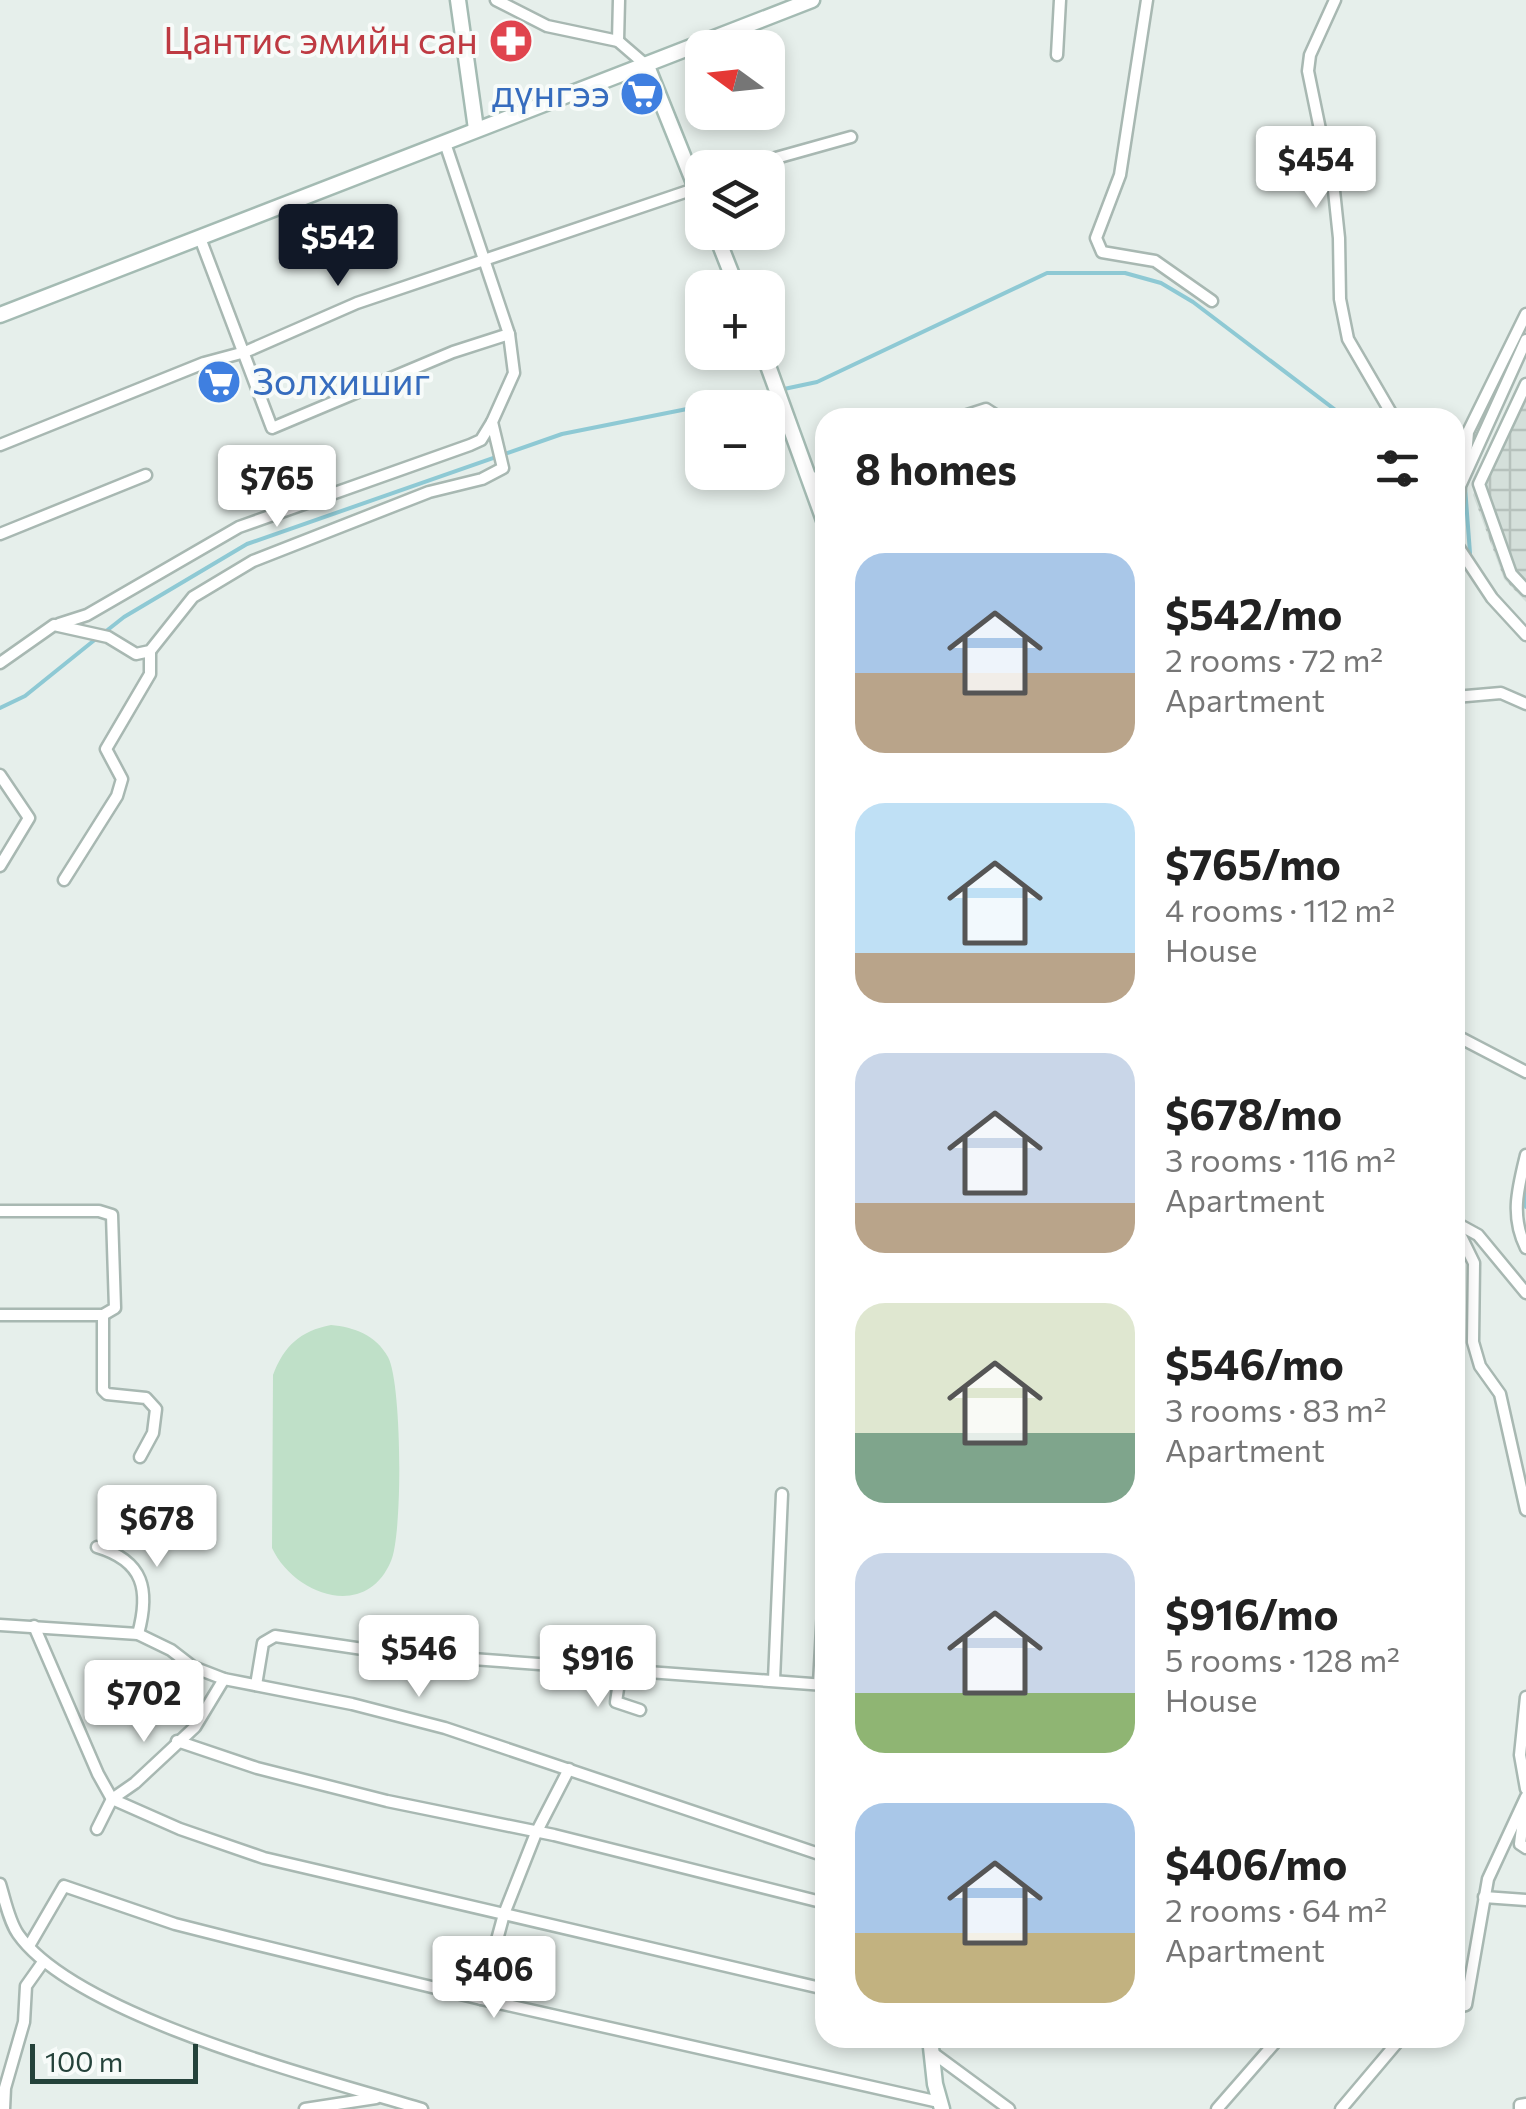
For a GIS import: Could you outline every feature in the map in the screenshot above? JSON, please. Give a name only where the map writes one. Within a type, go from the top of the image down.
[{"type":"main road","points":[[458,0],[476,128]]},
{"type":"main road","points":[[0,314],[812,0]]},
{"type":"main road","points":[[647,66],[685,154]]},
{"type":"main road","points":[[770,370],[815,494]]},
{"type":"main road","points":[[932,2048],[940,2106]]},
{"type":"street","points":[[496,0],[547,26],[618,42],[647,66]]},
{"type":"street","points":[[618,0],[618,42]]},
{"type":"street","points":[[1057,55],[1060,0]]},
{"type":"street","points":[[1147,0],[1120,175],[1096,238],[1102,252],[1155,261],[1212,301]]},
{"type":"street","points":[[1335,0],[1310,55],[1308,71],[1323,144],[1331,162],[1339,238],[1340,299],[1348,339],[1388,408]]},
{"type":"street","points":[[785,156],[852,137]]},
{"type":"street","points":[[0,663],[54,625],[86,616],[239,527],[481,440],[514,373],[509,334],[445,143]]},
{"type":"street","points":[[0,445],[204,363],[245,352],[357,303],[685,192]]},
{"type":"street","points":[[200,238],[272,428],[453,352],[509,334]]},
{"type":"street","points":[[1465,464],[1468,432],[1526,314]]},
{"type":"street","points":[[1465,472],[1526,340]]},
{"type":"street","points":[[1526,384],[1480,484],[1512,574],[1526,590]]},
{"type":"street","points":[[64,880],[118,796],[122,779],[106,749],[150,674],[150,651],[193,597],[253,562],[429,492],[482,479],[502,468],[492,422]]},
{"type":"street","points":[[0,534],[146,475]]},
{"type":"street","points":[[810,480],[815,477]]},
{"type":"street","points":[[1465,556],[1492,598],[1526,635]]},
{"type":"street","points":[[54,625],[108,637],[136,654],[150,651]]},
{"type":"street","points":[[1465,696],[1502,693],[1526,704]]},
{"type":"street","points":[[0,775],[29,818],[0,866]]},
{"type":"street","points":[[1465,1041],[1526,1072]]},
{"type":"street","points":[[1526,1155],[1515,1203],[1518,1232],[1526,1248]]},
{"type":"street","points":[[0,1212],[99,1211],[112,1215],[114,1308],[103,1315],[0,1315]]},
{"type":"street","points":[[1465,1228],[1478,1235],[1526,1292]]},
{"type":"street","points":[[1465,1244],[1474,1263],[1473,1342],[1480,1366],[1500,1394],[1526,1510]]},
{"type":"street","points":[[103,1315],[103,1390],[108,1394],[146,1398],[156,1408],[153,1434],[140,1457]]},
{"type":"street","points":[[774,1680],[782,1494]]},
{"type":"street","points":[[98,1547],[120,1554],[133,1567],[144,1590],[138,1634]]},
{"type":"street","points":[[0,1624],[138,1634],[171,1650],[193,1668],[224,1679],[352,1704],[445,1728],[815,1853]]},
{"type":"street","points":[[34,1626],[112,1798],[180,1829],[264,1858],[815,1987]]},
{"type":"street","points":[[256,1685],[263,1643],[275,1636],[390,1652],[815,1683]]},
{"type":"street","points":[[620,1669],[616,1702],[640,1710]]},
{"type":"street","points":[[97,1829],[112,1798],[135,1783],[195,1727],[224,1679]]},
{"type":"street","points":[[1526,1696],[1520,1756],[1526,1788]]},
{"type":"street","points":[[177,1740],[276,1772],[608,1848],[815,1900]]},
{"type":"street","points":[[481,1999],[504,1914],[536,1834],[568,1770]]},
{"type":"street","points":[[1526,1800],[1520,1844],[1526,1848]]},
{"type":"street","points":[[1465,2005],[1488,1879],[1526,1800]]},
{"type":"street","points":[[0,1884],[16,1932],[43,1962],[120,2007],[265,2062],[422,2109]]},
{"type":"street","points":[[29,1946],[64,1886],[175,1924],[940,2106]]},
{"type":"street","points":[[1484,1897],[1526,1900]]},
{"type":"street","points":[[4,2109],[5,2088],[24,2022],[26,1986],[43,1962]]},
{"type":"street","points":[[936,2048],[1009,2109]]},
{"type":"street","points":[[1217,2109],[1271,2048]]},
{"type":"street","points":[[1341,2109],[1393,2048]]},
{"type":"street","points":[[305,2109],[382,2097]]},
{"type":"street","points":[[1520,2109],[1520,2105],[1526,2104]]},
{"type":"shaded area","points":[[1526,384],[1526,602],[1504,579],[1473,495]]},
{"type":"green space","points":[[331,1325],[364,1334],[383,1349],[393,1372],[398,1425],[398,1521],[391,1561],[380,1580],[365,1591],[348,1596],[313,1589],[282,1565],[272,1548],[273,1375],[294,1341]]},
{"type":"waterway","points":[[784,389],[817,382],[1047,273],[1125,273],[1161,283],[1193,302],[1333,408]]},
{"type":"waterway","points":[[105,632],[247,544],[562,434],[685,409]]},
{"type":"waterway","points":[[1470,553],[1465,487],[1483,447]]},
{"type":"waterway","points":[[1465,549],[1481,573]]},
{"type":"waterway","points":[[0,708],[25,696],[97,638]]},
{"type":"waterway","points":[[1526,1180],[1526,1207]]},
{"type":"place","name":"Цантис эмийн сан","points":[[511,41]]},
{"type":"place","name":"дүнгээ","points":[[642,94]]},
{"type":"place","name":"Золхишиг","points":[[219,382]]}]
